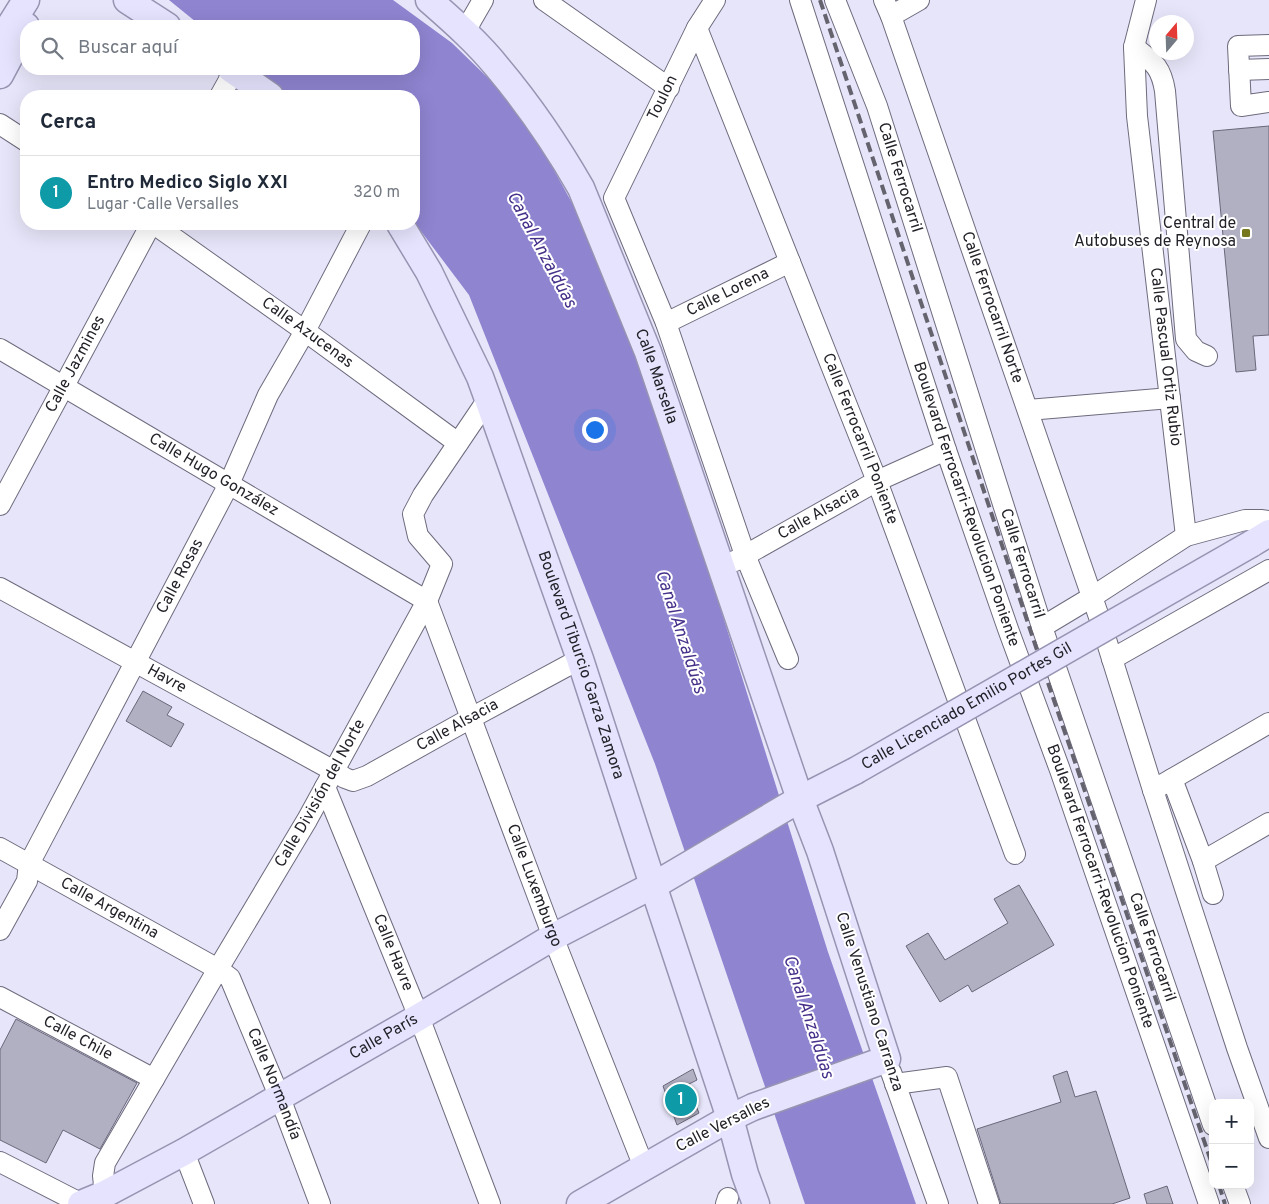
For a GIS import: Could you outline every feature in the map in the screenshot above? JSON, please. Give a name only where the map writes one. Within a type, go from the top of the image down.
[{"type":"main road","points":[[0,42],[26,0]]},
{"type":"main road","points":[[29,20],[40,0]]},
{"type":"main road","points":[[127,0],[158,20]]},
{"type":"main road","name":"Calle Marsella","points":[[429,0],[497,67],[569,165],[581,188],[648,352],[721,569],[793,804]]},
{"type":"main road","points":[[0,75],[20,37]]},
{"type":"main road","points":[[239,75],[261,90]]},
{"type":"main road","name":"Boulevard Tiburcio Garza Zamora","points":[[404,230],[434,280],[480,377],[741,1113],[769,1204]]},
{"type":"main road","name":"Calle Licenciado Emilio Portes Gil","points":[[658,883],[793,804],[855,771],[1260,539]]},
{"type":"main road","name":"Calle Venustiano Carranza","points":[[793,804],[820,851],[881,1061]]},
{"type":"main road","name":"Calle París","points":[[81,1204],[107,1199],[184,1152],[553,938],[658,883]]},
{"type":"main road","name":"Calle Versalles","points":[[580,1204],[741,1113],[881,1061]]},
{"type":"main road","points":[[741,1113],[746,1174],[756,1204]]},
{"type":"street","points":[[464,33],[483,0]]},
{"type":"street","points":[[544,0],[669,88]]},
{"type":"street","name":"Toulon","points":[[666,323],[614,198],[697,28],[715,0]]},
{"type":"street","name":"Boulevard Ferrocarri-Revolucion Poniente","points":[[800,0],[946,450],[1008,629],[1060,770],[1210,1204]]},
{"type":"street","name":"Calle Ferrocarril","points":[[835,0],[878,106],[1042,627],[1209,1113]]},
{"type":"street","points":[[888,8],[919,0]]},
{"type":"street","name":"Calle Pascual Ortiz Rubio","points":[[1146,0],[1134,47],[1137,116],[1186,536]]},
{"type":"street","name":"Calle Ferrocarril Norte","points":[[888,8],[1112,658]]},
{"type":"street","name":"Calle Ferrocarril Poniente","points":[[697,28],[877,481],[1015,854]]},
{"type":"street","points":[[1269,45],[1238,46],[1241,106],[1269,102]]},
{"type":"street","points":[[1134,47],[1157,65],[1163,78],[1166,91],[1186,339],[1196,351],[1207,356]]},
{"type":"street","points":[[1239,70],[1269,69]]},
{"type":"street","points":[[223,90],[230,75]]},
{"type":"street","points":[[0,124],[20,137]]},
{"type":"street","name":"Calle Jazmines","points":[[0,505],[149,230]]},
{"type":"street","name":"Calle Azucenas","points":[[161,230],[305,331],[458,443]]},
{"type":"street","name":"Calle Rosas","points":[[0,930],[27,881],[30,864],[229,484],[268,395],[305,331],[358,230]]},
{"type":"street","name":"Calle Lorena","points":[[666,323],[790,262]]},
{"type":"street","points":[[666,323],[745,556],[788,659]]},
{"type":"street","name":"Calle Hugo González","points":[[0,349],[427,601]]},
{"type":"street","points":[[1028,410],[1170,398]]},
{"type":"street","name":"Calle División del Norte","points":[[107,1199],[103,1176],[105,1163],[307,820],[427,601],[442,564],[418,536],[413,514],[423,495],[488,399]]},
{"type":"street","name":"Calle Alsacia","points":[[721,569],[877,481],[946,450]]},
{"type":"street","points":[[1042,627],[1186,536],[1245,520],[1269,522]]},
{"type":"street","points":[[1269,570],[1112,658],[1237,1048],[1269,1138]]},
{"type":"street","name":"Havre","points":[[0,588],[135,662],[330,779]]},
{"type":"street","name":"Calle Luxemburgo","points":[[427,601],[553,938],[644,1167]]},
{"type":"street","name":"Calle Alsacia","points":[[330,779],[345,778],[353,780],[367,776],[580,659]]},
{"type":"street","points":[[1153,790],[1269,723]]},
{"type":"street","name":"Calle Havre","points":[[330,779],[490,1204]]},
{"type":"street","points":[[1172,779],[1203,861],[1213,894]]},
{"type":"street","points":[[1203,861],[1269,823]]},
{"type":"street","name":"Calle Argentina","points":[[0,848],[218,969]]},
{"type":"street","name":"Calle Normandía","points":[[218,969],[230,978],[280,1098],[320,1204]]},
{"type":"street","name":"Calle Chile","points":[[0,997],[154,1078]]},
{"type":"street","name":"Calle Venustiano Carranza","points":[[881,1061],[895,1084],[938,1204]]},
{"type":"street","points":[[895,1084],[947,1077],[989,1204]]},
{"type":"street","points":[[184,1152],[204,1204]]},
{"type":"street","points":[[0,1162],[81,1204]]},
{"type":"street","points":[[1234,1189],[1240,1204]]},
{"type":"water","name":"Canal Anzaldúas","points":[[169,0],[393,0],[452,43],[521,110],[600,254],[643,361],[828,952],[916,1204],[805,1204],[655,764],[469,295],[420,230],[420,90],[281,90],[262,75],[420,75],[420,20],[194,20]]},
{"type":"building","name":"Central de Autobuses de Reynosa","points":[[1269,126],[1269,335],[1253,336],[1256,370],[1236,372],[1213,131]]},
{"type":"building","points":[[143,691],[172,707],[167,715],[184,724],[171,747],[126,721]]},
{"type":"building","points":[[1019,885],[1054,945],[972,992],[968,985],[940,1002],[906,946],[928,933],[945,960],[1008,923],[994,899]]},
{"type":"building","points":[[16,1019],[137,1083],[100,1149],[63,1130],[46,1163],[0,1140],[0,1050]]},
{"type":"building","points":[[693,1069],[697,1080],[687,1085],[699,1113],[677,1125],[663,1086]]},
{"type":"building","points":[[1067,1071],[1075,1097],[1096,1091],[1130,1198],[1112,1204],[1001,1204],[977,1129],[1061,1102],[1053,1076]]},
{"type":"building","points":[[1167,1186],[1173,1204],[1147,1204],[1144,1194]]},
{"type":"railway","points":[[820,0],[1045,674],[1209,1155]]},
{"type":"railway","points":[[1220,1189],[1225,1204]]},
{"type":"place","name":"Central de Autobuses de Reynosa","points":[[1246,233]]},
{"type":"place","name":"Entro Medico Siglo XXI","points":[[681,1100]]}]
